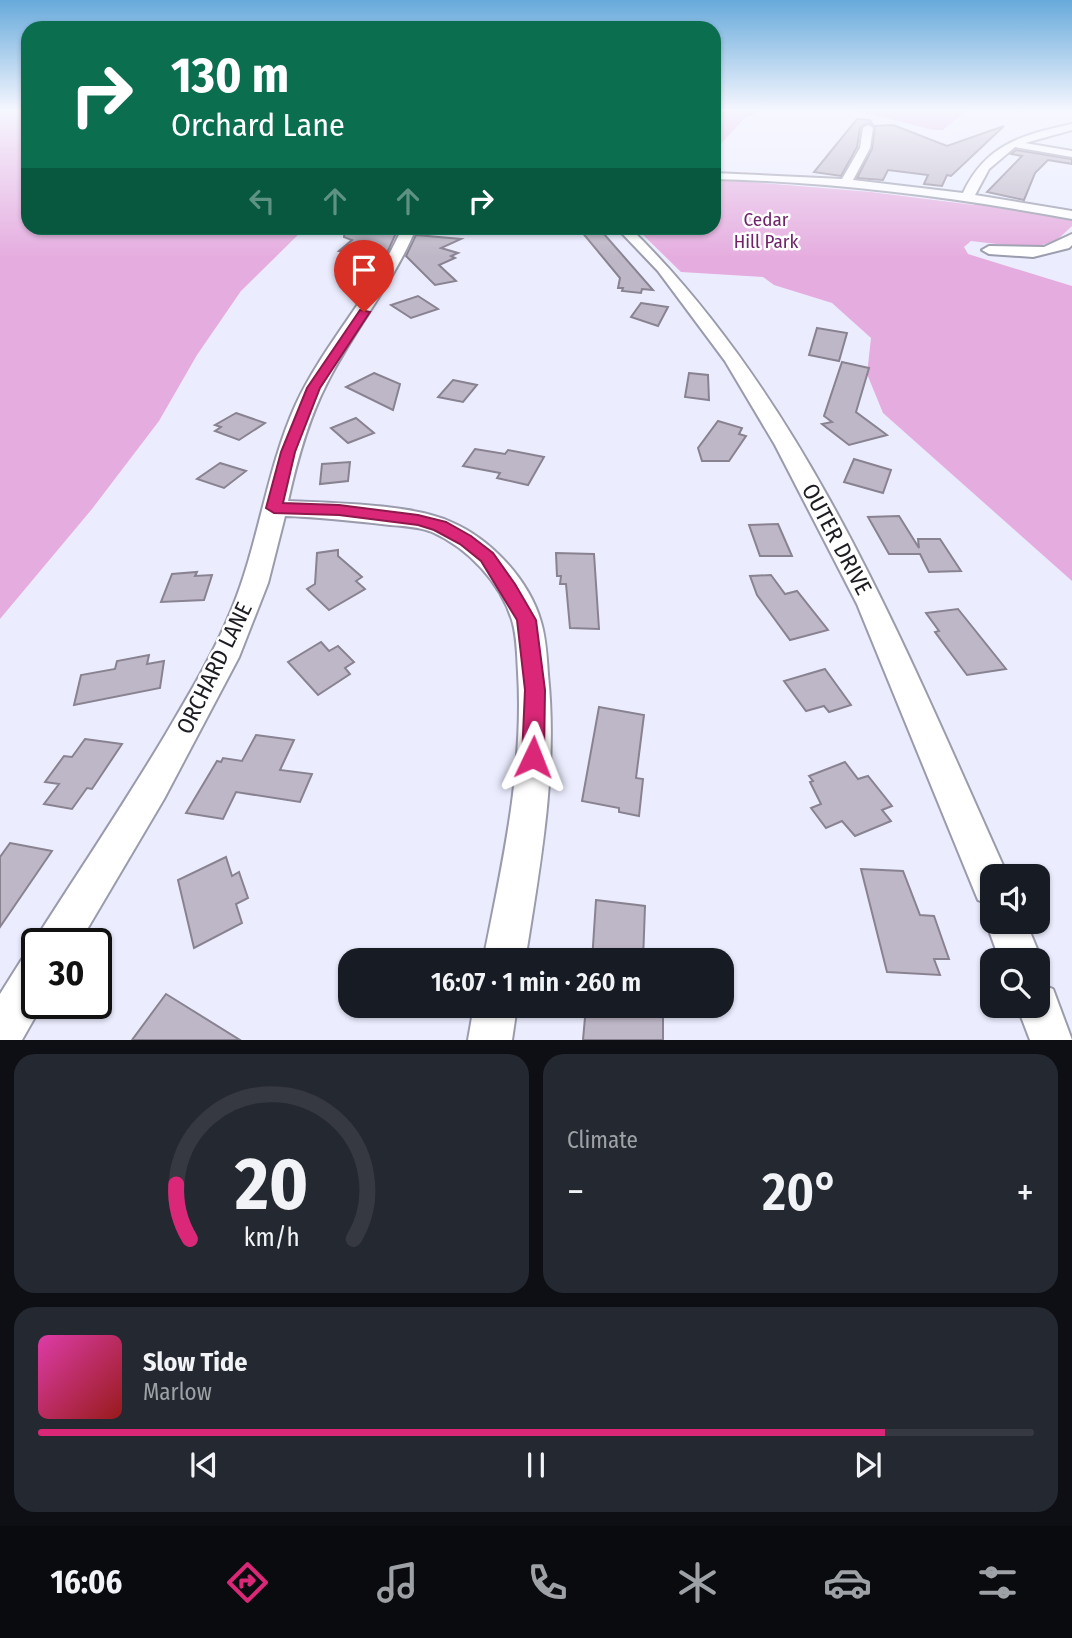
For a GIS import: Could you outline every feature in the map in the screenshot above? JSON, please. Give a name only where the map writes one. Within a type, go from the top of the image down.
[{"type":"street","points":[[845,183],[858,160]]},
{"type":"street","points":[[967,198],[980,169],[989,160]]},
{"type":"street","points":[[721,176],[845,183],[967,198],[1072,215]]},
{"type":"street","name":"ORCHARD LANE","points":[[65,928],[151,789],[215,676],[247,607],[288,452],[313,388],[380,288],[406,235]]},
{"type":"street","name":"OUTER DRIVE","points":[[630,235],[663,268],[733,359],[816,499],[872,604],[983,864]]},
{"type":"street","points":[[989,250],[1054,249],[1072,238]]},
{"type":"street","points":[[274,508],[339,510],[418,520],[440,526],[487,557],[527,620],[535,690],[532,780],[506,948]]},
{"type":"street","points":[[0,1034],[21,1000]]},
{"type":"street","points":[[490,1040],[494,1018]]},
{"type":"street","points":[[1043,1018],[1052,1040]]},
{"type":"green space","points":[[0,160],[21,160],[21,235],[298,235],[241,291],[197,355],[159,421],[92,509],[0,619]]},
{"type":"green space","name":"Cedar Hill Park","points":[[721,180],[871,192],[974,205],[977,201],[1072,219],[1072,226],[1056,241],[1032,248],[971,241],[964,247],[968,254],[1072,286],[1072,581],[883,413],[867,374],[871,338],[832,303],[774,285],[763,277],[681,272],[643,235],[721,235]]},
{"type":"building","points":[[824,160],[850,160],[841,176],[814,172]]},
{"type":"building","points":[[867,160],[968,160],[951,176],[947,175],[942,186],[924,184],[928,175],[888,170],[883,180],[857,178]]},
{"type":"building","points":[[1019,160],[1072,160],[1072,164],[1048,160],[1035,173],[1024,200],[987,192]]},
{"type":"building","points":[[395,235],[388,251],[381,255],[339,251],[352,240],[344,237]]},
{"type":"building","points":[[416,235],[461,239],[441,248],[458,253],[451,256],[455,258],[439,265],[456,281],[435,285],[406,256]]},
{"type":"building","points":[[584,235],[605,235],[653,290],[642,289],[641,293],[622,291],[623,288],[618,288],[620,278]]},
{"type":"building","points":[[418,296],[438,309],[411,318],[391,305]]},
{"type":"building","points":[[641,303],[668,307],[658,326],[631,317]]},
{"type":"building","points":[[817,328],[847,333],[839,361],[809,355]]},
{"type":"building","points":[[842,362],[869,368],[856,412],[887,435],[849,445],[822,424],[832,422],[824,416]]},
{"type":"building","points":[[374,373],[400,384],[393,410],[346,387]]},
{"type":"building","points":[[689,373],[708,375],[709,400],[685,397]]},
{"type":"building","points":[[453,380],[477,385],[463,402],[438,397]]},
{"type":"building","points":[[236,413],[265,423],[239,440],[215,431],[221,427],[215,425]]},
{"type":"building","points":[[356,418],[374,433],[348,443],[331,428]]},
{"type":"building","points":[[718,421],[742,428],[739,434],[746,436],[729,461],[702,461],[698,448]]},
{"type":"building","points":[[475,449],[505,454],[508,450],[544,457],[528,485],[497,478],[500,473],[463,466]]},
{"type":"building","points":[[854,459],[891,470],[883,493],[844,482]]},
{"type":"building","points":[[350,462],[348,481],[320,484],[322,464]]},
{"type":"building","points":[[220,463],[246,471],[224,488],[197,479]]},
{"type":"building","points":[[899,516],[919,548],[918,539],[940,539],[961,571],[929,572],[920,554],[889,554],[868,517]]},
{"type":"building","points":[[778,524],[792,556],[760,556],[749,525]]},
{"type":"building","points":[[338,550],[338,556],[362,577],[356,581],[365,589],[329,610],[307,589],[315,584],[317,553]]},
{"type":"building","points":[[556,553],[594,554],[599,629],[570,628],[566,584],[560,584],[561,576],[557,576]]},
{"type":"building","points":[[197,572],[195,576],[212,575],[204,600],[161,602],[172,574]]},
{"type":"building","points":[[771,575],[785,594],[797,591],[828,630],[790,640],[757,595],[750,576]]},
{"type":"building","points":[[958,609],[1006,669],[967,675],[935,632],[939,631],[926,613]]},
{"type":"building","points":[[321,642],[329,651],[338,646],[354,662],[345,668],[350,674],[318,695],[288,662]]},
{"type":"building","points":[[149,655],[147,664],[164,661],[160,688],[74,705],[81,675],[115,669],[117,661]]},
{"type":"building","points":[[825,669],[851,705],[829,712],[824,706],[806,711],[784,681]]},
{"type":"building","points":[[599,707],[644,715],[636,778],[643,779],[639,816],[619,812],[619,808],[582,801]]},
{"type":"building","points":[[256,735],[294,740],[280,770],[312,774],[300,802],[236,792],[223,819],[186,813],[217,761],[221,762],[223,758],[242,761]]},
{"type":"building","points":[[85,739],[122,744],[92,789],[87,788],[72,809],[44,804],[59,784],[45,782],[64,756],[72,757]]},
{"type":"building","points":[[845,762],[858,779],[868,776],[892,806],[882,810],[891,821],[855,836],[842,821],[826,828],[811,808],[821,804],[809,776]]},
{"type":"building","points":[[10,843],[52,851],[0,927],[0,857]]},
{"type":"building","points":[[226,857],[232,876],[239,872],[248,898],[236,904],[242,923],[194,948],[178,880]]},
{"type":"building","points":[[861,869],[903,871],[920,915],[934,916],[949,959],[934,959],[940,975],[887,972]]},
{"type":"building","points":[[596,900],[645,906],[643,948],[593,948]]},
{"type":"building","points":[[166,994],[240,1040],[132,1040]]},
{"type":"building","points":[[585,1018],[663,1018],[663,1040],[583,1040]]},
{"type":"route","points":[[364,312],[313,388],[288,452],[274,508],[339,510],[418,520],[440,526],[487,557],[527,620],[535,690],[533,757]]}]
